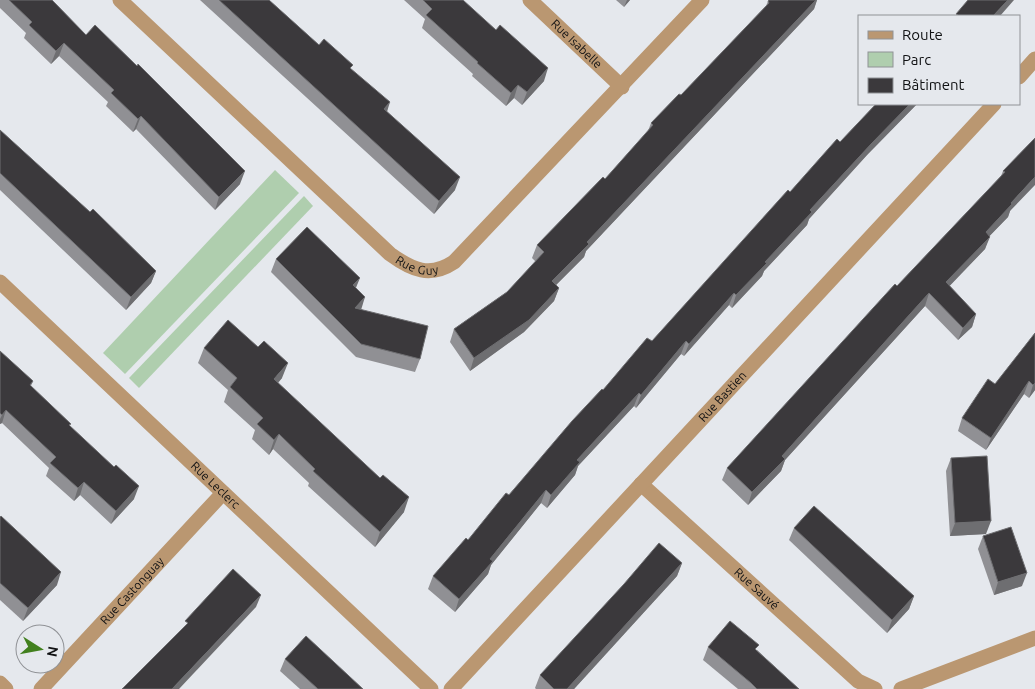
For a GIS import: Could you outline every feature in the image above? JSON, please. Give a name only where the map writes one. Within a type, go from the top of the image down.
[{"type":"street","name":"Rue Guy","points":[[120,0],[390,254],[400,261],[433,272],[454,262],[622,87],[702,0]]},
{"type":"street","name":"Rue Isabelle","points":[[530,0],[622,87]]},
{"type":"street","points":[[1020,76],[1035,59]]},
{"type":"street","name":"Rue Bastien","points":[[451,689],[993,105]]},
{"type":"street","name":"Rue Leclerc","points":[[0,282],[432,689]]},
{"type":"street","name":"Rue Sauvé","points":[[641,484],[858,681],[875,689]]},
{"type":"street","name":"Rue Castonguay","points":[[41,689],[223,493]]},
{"type":"street","points":[[901,689],[1035,638]]},
{"type":"street","points":[[0,684],[6,689]]},
{"type":"green space","points":[[275,170],[299,193],[125,374],[103,353]]},
{"type":"green space","points":[[304,196],[313,206],[139,388],[129,378]]},
{"type":"building","points":[[9,0],[52,0],[86,35],[95,25],[137,66],[138,64],[245,171],[219,197],[141,116],[138,119],[111,93],[114,90],[64,43],[56,51],[29,25],[32,22]]},
{"type":"building","points":[[219,0],[269,0],[319,45],[324,39],[353,65],[350,68],[390,102],[384,109],[460,177],[439,201]]},
{"type":"building","points":[[423,0],[463,0],[496,30],[500,25],[548,68],[527,92],[518,85],[511,93],[426,15],[432,9]]},
{"type":"building","points":[[769,0],[816,0],[587,242],[589,244],[552,281],[559,288],[529,320],[474,358],[454,329],[507,292],[544,252],[537,245],[603,177],[605,179],[653,125],[651,123],[679,94],[681,95],[769,3]]},
{"type":"building","points":[[968,0],[1008,0],[994,15],[956,14]]},
{"type":"building","points":[[875,105],[909,105],[810,210],[812,212],[765,262],[767,263],[736,295],[734,293],[689,344],[686,341],[641,395],[639,393],[577,460],[580,462],[551,495],[546,490],[490,559],[493,561],[459,599],[433,576],[466,538],[468,540],[506,493],[509,495],[572,421],[603,390],[647,338],[652,341],[788,190],[790,192],[837,139],[840,142]]},
{"type":"building","points":[[0,130],[90,212],[93,209],[156,271],[131,297],[0,173]]},
{"type":"building","points":[[1035,138],[1035,177],[986,232],[990,237],[946,282],[976,314],[963,328],[929,293],[782,456],[785,459],[752,492],[727,468],[895,284],[897,286]]},
{"type":"building","points":[[307,227],[360,278],[353,285],[365,297],[355,308],[428,326],[420,359],[361,344],[276,259]]},
{"type":"building","points":[[228,320],[258,347],[264,341],[288,363],[274,379],[380,478],[383,475],[409,497],[380,532],[313,471],[315,469],[279,434],[274,440],[257,424],[263,418],[230,387],[237,378],[204,348]]},
{"type":"building","points":[[1035,333],[1035,383],[1033,385],[1029,381],[991,438],[962,418],[988,379],[995,384]]},
{"type":"building","points":[[0,351],[33,381],[30,385],[71,424],[69,425],[114,467],[116,465],[139,486],[116,511],[84,482],[78,488],[50,463],[56,457],[6,410],[2,415],[0,413]]},
{"type":"building","points":[[987,456],[991,521],[955,523],[951,458]]},
{"type":"building","points":[[814,506],[914,596],[892,620],[794,528]]},
{"type":"building","points":[[1,516],[61,572],[28,608],[0,583]]},
{"type":"building","points":[[1011,527],[1027,573],[998,582],[983,536]]},
{"type":"building","points":[[659,543],[682,563],[567,689],[554,689],[540,675]]},
{"type":"building","points":[[233,569],[261,595],[172,689],[122,689],[188,623],[185,621]]},
{"type":"building","points":[[730,621],[759,645],[755,649],[799,689],[757,689],[708,647]]},
{"type":"building","points":[[306,636],[363,689],[318,689],[285,659]]}]
